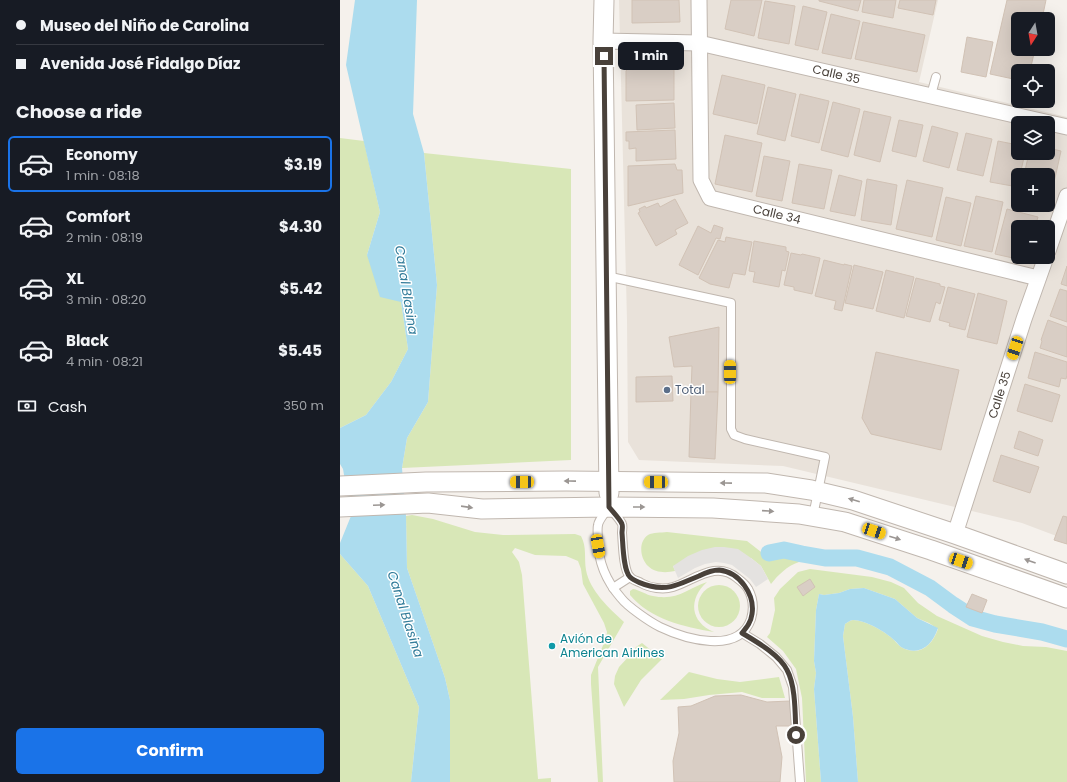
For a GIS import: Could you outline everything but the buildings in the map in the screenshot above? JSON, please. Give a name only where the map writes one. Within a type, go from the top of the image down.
[{"type":"street","points":[[604,0],[603,41],[609,507]]},
{"type":"street","name":"Calle 34","points":[[699,0],[701,180],[710,198],[1038,278]]},
{"type":"street","name":"Calle 35","points":[[603,41],[699,43],[1067,127]]},
{"type":"street","points":[[1055,231],[1067,196]]},
{"type":"street","name":"Calle 35","points":[[954,534],[1043,264]]},
{"type":"street","points":[[340,486],[426,482],[566,481],[766,483],[853,500],[1067,574]]},
{"type":"street","points":[[340,507],[428,503],[482,509],[609,507],[713,508],[799,514],[852,524],[1067,598]]},
{"type":"lane","points":[[931,95],[936,77]]},
{"type":"lane","points":[[606,276],[731,303],[730,429],[734,434],[745,440],[825,457],[813,516]]},
{"type":"lane","points":[[609,507],[622,523],[624,557],[626,568],[630,577],[645,585],[659,588],[672,587],[710,571],[719,570],[731,573],[748,589],[752,602],[752,614],[749,625],[742,633],[732,638],[721,641],[702,640],[681,636],[659,626],[634,610],[613,588],[602,567],[598,546],[598,524],[609,507]]},
{"type":"lane","points":[[613,588],[630,577]]},
{"type":"lane","points":[[742,633],[760,644],[776,657],[787,670],[793,687],[800,782]]},
{"type":"shaded area","points":[[619,0],[938,0],[919,82],[1011,104],[1011,108],[1029,108],[1067,117],[1067,540],[1022,523],[783,466],[639,460],[628,442],[627,320]]},
{"type":"shaded area","points":[[715,547],[738,549],[761,566],[768,579],[756,587],[750,579],[732,565],[716,562],[695,568],[678,578],[673,566],[688,556],[702,550]]},
{"type":"green space","points":[[340,138],[364,141],[380,212],[367,255],[401,302],[408,349],[391,382],[366,415],[340,428]]},
{"type":"green space","points":[[424,153],[571,169],[571,460],[402,468],[407,438],[428,402],[437,285]]},
{"type":"green space","points":[[412,515],[433,519],[475,532],[503,535],[575,534],[581,536],[585,548],[588,578],[601,599],[624,622],[598,667],[603,782],[598,782],[591,675],[606,638],[607,632],[604,623],[583,584],[581,569],[578,561],[566,556],[535,555],[515,548],[512,552],[519,562],[522,575],[538,779],[551,778],[551,782],[450,782],[450,700],[445,678],[407,568],[406,516]]},
{"type":"green space","points":[[667,532],[747,541],[769,558],[791,555],[802,556],[815,560],[799,562],[787,568],[771,584],[761,566],[751,558],[673,566],[675,571],[657,571],[645,563],[641,546],[648,535]]},
{"type":"green space","points":[[340,554],[368,586],[419,707],[411,782],[340,782]]},
{"type":"green space","points":[[810,569],[872,577],[891,582],[904,588],[918,603],[937,616],[982,636],[1023,646],[1046,647],[1067,651],[1067,782],[858,782],[853,717],[843,636],[845,624],[853,620],[869,624],[886,634],[901,647],[914,651],[928,645],[938,629],[917,618],[895,599],[864,588],[850,589],[839,593],[824,595],[819,594],[816,610],[814,661],[816,673],[814,689],[821,782],[806,782],[802,698],[796,669],[783,651],[767,637],[770,633],[775,610],[774,598],[780,589],[798,572]]},
{"type":"green space","points":[[707,582],[697,596],[694,610],[700,622],[706,628],[714,632],[668,621],[647,610],[630,595],[630,591],[633,589],[661,597],[675,596]]},
{"type":"green space","points":[[719,585],[734,591],[740,606],[734,621],[719,627],[704,621],[698,606],[704,591]]},
{"type":"green space","points":[[642,643],[662,659],[641,680],[624,707],[614,684],[615,676],[619,667],[636,647]]},
{"type":"green space","points":[[689,672],[717,679],[740,682],[779,677],[785,698],[762,698],[742,692],[684,699],[660,700]]},
{"type":"water","name":"Canal Blasina","points":[[355,0],[417,0],[413,114],[424,153],[437,285],[428,402],[407,438],[402,468],[406,516],[407,568],[445,678],[450,700],[450,782],[411,782],[419,707],[368,586],[340,554],[340,543],[351,516],[343,469],[340,464],[340,428],[366,415],[391,382],[408,349],[401,302],[380,297],[367,255],[380,212],[346,65]]},
{"type":"water","points":[[864,588],[895,599],[917,618],[938,628],[928,645],[914,651],[901,647],[886,634],[869,624],[853,620],[845,624],[843,636],[853,717],[858,782],[821,782],[814,689],[816,673],[814,661],[816,610],[819,594],[824,595],[839,593],[850,589]]},
{"type":"waterway","points":[[769,553],[784,550],[825,558],[857,558],[890,567],[930,588],[973,618],[995,624],[1042,632],[1067,639]]},
{"type":"place","name":"Total","points":[[667,390]]},
{"type":"place","name":"Avión de American Airlines","points":[[552,646]]},
{"type":"route","points":[[604,56],[609,507],[622,523],[626,568],[630,577],[645,585],[659,588],[672,587],[710,571],[719,570],[731,573],[739,579],[748,589],[752,602],[752,614],[749,625],[742,633],[760,644],[776,657],[787,670],[793,687],[796,735]]}]
